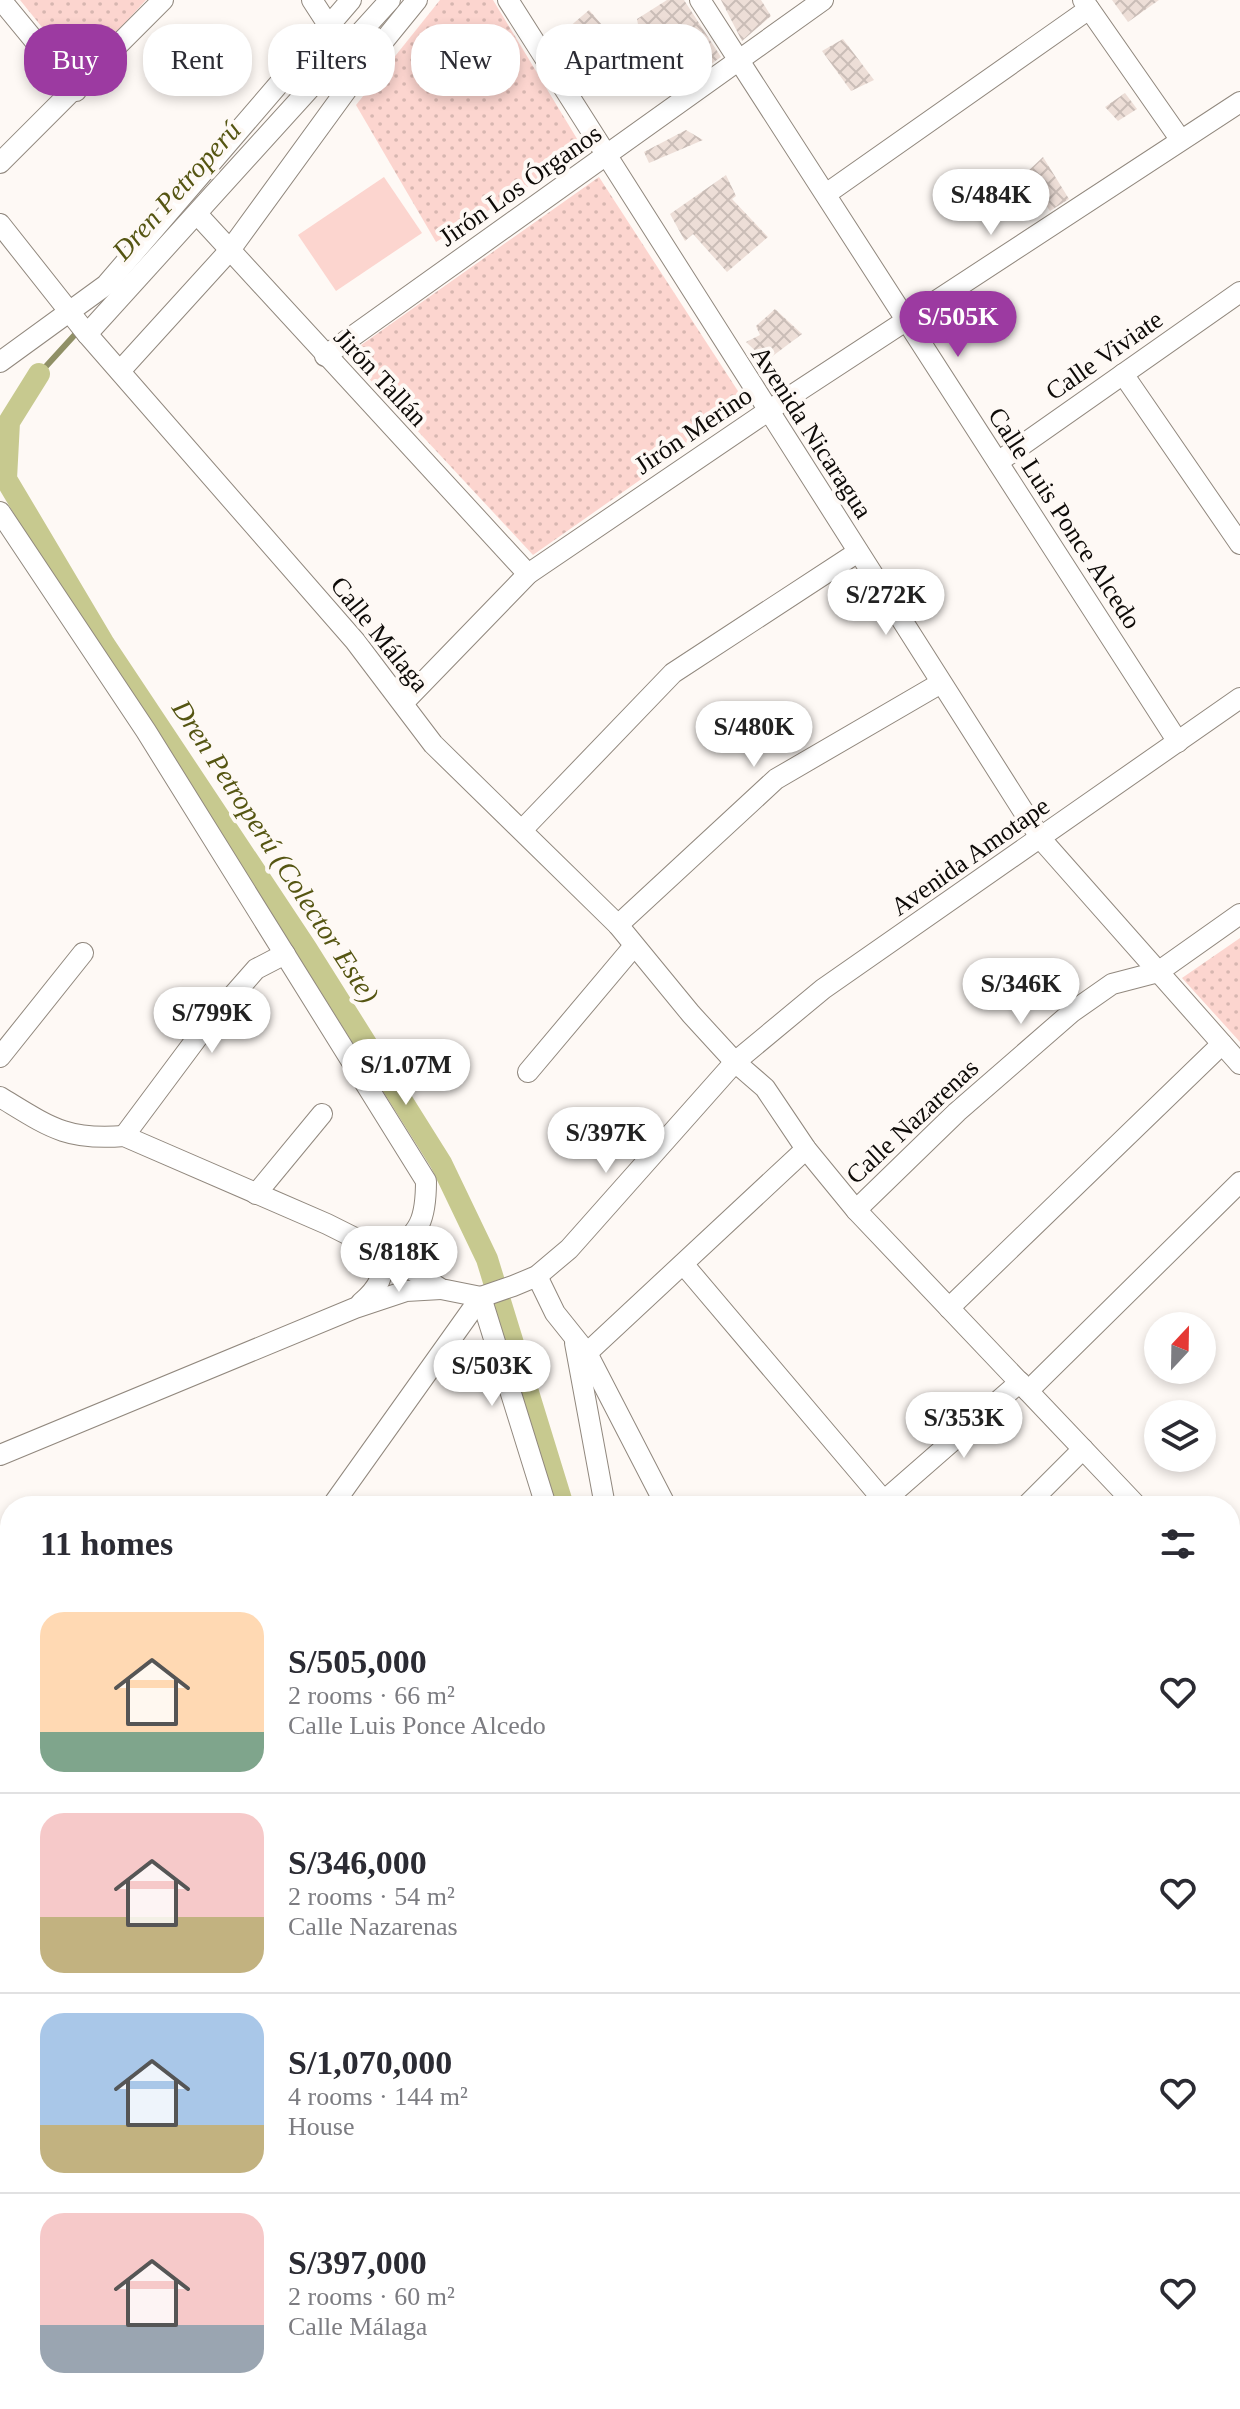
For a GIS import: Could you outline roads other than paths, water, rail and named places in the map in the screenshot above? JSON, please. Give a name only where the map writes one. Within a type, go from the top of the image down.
[{"type":"street","points":[[1,0],[24,28]]},
{"type":"street","points":[[127,38],[163,0]]},
{"type":"street","points":[[312,0],[327,24]]},
{"type":"street","points":[[329,24],[351,0]]},
{"type":"street","points":[[368,24],[390,0]]},
{"type":"street","points":[[120,371],[230,250],[369,59],[417,0]]},
{"type":"street","name":"Avenida Nicaragua","points":[[508,0],[1041,839],[1240,1064]]},
{"type":"street","name":"Calle Luis Ponce Alcedo","points":[[700,0],[1178,742]]},
{"type":"street","name":"Jirón Los Órganos","points":[[325,356],[823,0]]},
{"type":"street","points":[[826,194],[1086,4],[1180,139]]},
{"type":"street","points":[[0,362],[106,285],[268,95]]},
{"type":"street","points":[[0,163],[71,96]]},
{"type":"street","points":[[87,334],[303,96]]},
{"type":"street","name":"Jirón Merino","points":[[404,702],[528,574],[906,319],[1240,102]]},
{"type":"street","name":"Jirón Tallán","points":[[197,214],[528,574]]},
{"type":"street","name":"Calle Málaga","points":[[0,224],[87,334],[404,702],[433,744],[618,925],[735,1062],[765,1088],[806,1149],[856,1210],[1128,1496]]},
{"type":"street","name":"Calle Viviate","points":[[998,462],[1240,292]]},
{"type":"street","points":[[1123,374],[1240,544]]},
{"type":"street","points":[[0,512],[146,731],[426,1181],[426,1213],[413,1236],[387,1254],[381,1281],[375,1292],[355,1308]]},
{"type":"street","points":[[523,829],[673,673],[858,552]]},
{"type":"street","points":[[618,925],[776,779],[941,683]]},
{"type":"street","name":"Avenida Amotape","points":[[481,1297],[537,1276],[569,1249],[735,1062],[823,989],[1240,698]]},
{"type":"street","name":"Calle Nazarenas","points":[[856,1210],[957,1112],[1072,1012],[1112,984],[1158,972],[1240,914]]},
{"type":"street","points":[[528,1072],[634,946]]},
{"type":"street","points":[[0,1057],[83,953]]},
{"type":"street","points":[[124,1136],[206,1026],[256,969],[285,954]]},
{"type":"street","points":[[949,1308],[1222,1044]]},
{"type":"street","points":[[0,1097],[54,1130],[89,1139],[124,1136],[387,1254],[441,1289]]},
{"type":"street","points":[[256,1194],[322,1114]]},
{"type":"street","points":[[587,1353],[806,1149]]},
{"type":"street","points":[[891,1496],[1024,1386],[1240,1182]]},
{"type":"street","points":[[684,1265],[874,1496]]},
{"type":"street","points":[[537,1276],[555,1313],[587,1353],[661,1496]]},
{"type":"street","points":[[0,1455],[355,1308],[406,1291],[441,1289],[481,1297]]},
{"type":"street","points":[[339,1496],[481,1297]]},
{"type":"street","points":[[481,1297],[543,1496]]},
{"type":"street","points":[[573,1335],[603,1496]]},
{"type":"street","points":[[1036,1496],[1083,1449]]},
{"type":"waterway","name":"Dren Petroperú","points":[[39,374],[80,329]]},
{"type":"waterway","name":"Dren Petroperú (Colector Este)","points":[[39,374],[9,422],[6,479],[104,644],[306,948],[441,1163],[487,1259],[560,1496]]}]
